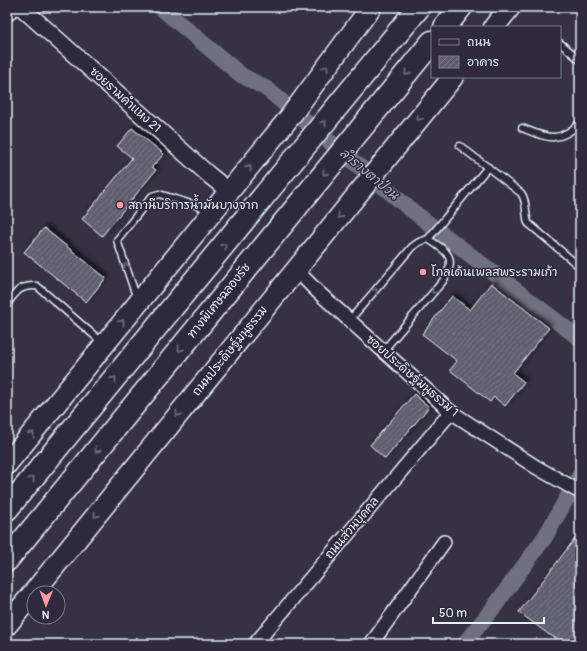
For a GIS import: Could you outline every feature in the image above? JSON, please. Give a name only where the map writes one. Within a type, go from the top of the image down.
[{"type":"highway","points":[[7,509],[419,7]]},
{"type":"highway","points":[[446,26],[461,7]]},
{"type":"highway","name":"ทางพิเศษฉลองรัช","points":[[7,560],[431,43]]},
{"type":"main road","points":[[7,464],[289,118],[371,7]]},
{"type":"main road","points":[[495,26],[510,7]]},
{"type":"main road","name":"ถนนประดิษฐ์มนูธรรม","points":[[7,625],[452,78]]},
{"type":"street","points":[[7,12],[12,7]]},
{"type":"street","name":"ซอยรามคำแหง 21","points":[[21,7],[230,192]]},
{"type":"street","name":"ซอยประดิษฐ์มนูธรรม 1","points":[[296,270],[451,412],[576,490]]},
{"type":"street","name":"ถนนส่วนบุคคล","points":[[255,644],[451,412]]},
{"type":"street","points":[[371,644],[444,542]]},
{"type":"lane","points":[[561,45],[580,60]]},
{"type":"lane","points":[[522,128],[547,137],[561,136],[568,134],[580,123]]},
{"type":"lane","points":[[460,146],[521,193],[524,197],[525,213],[528,223],[580,267]]},
{"type":"lane","points":[[350,321],[412,247],[419,242],[428,239],[488,167]]},
{"type":"lane","points":[[138,303],[117,240],[152,196],[159,194],[213,211]]},
{"type":"lane","points":[[383,351],[448,273],[450,258],[446,250],[428,239]]},
{"type":"lane","points":[[7,304],[18,290],[27,286],[37,286],[104,344]]},
{"type":"building","points":[[132,128],[164,154],[152,167],[156,170],[102,236],[82,219],[132,158],[117,146]]},
{"type":"building","points":[[44,228],[106,278],[86,302],[24,252]]},
{"type":"building","points":[[491,283],[549,328],[513,373],[524,382],[505,406],[494,397],[490,402],[450,370],[457,361],[422,334],[452,296],[470,310]]},
{"type":"building","points":[[414,394],[429,407],[385,459],[370,445]]},
{"type":"building","points":[[580,532],[580,644],[567,644],[548,634],[519,612]]},
{"type":"waterway","name":"ลำรางตาป่วน","points":[[160,7],[241,75],[267,89],[410,209],[580,339]]},
{"type":"waterway","points":[[464,644],[494,607],[545,537],[580,475]]},
{"type":"place","name":"สถานีบริการน้ำมันบางจาก","points":[[120,205]]},
{"type":"place","name":"โกลเด้นเพลสพระรามเก้า","points":[[423,272]]}]
